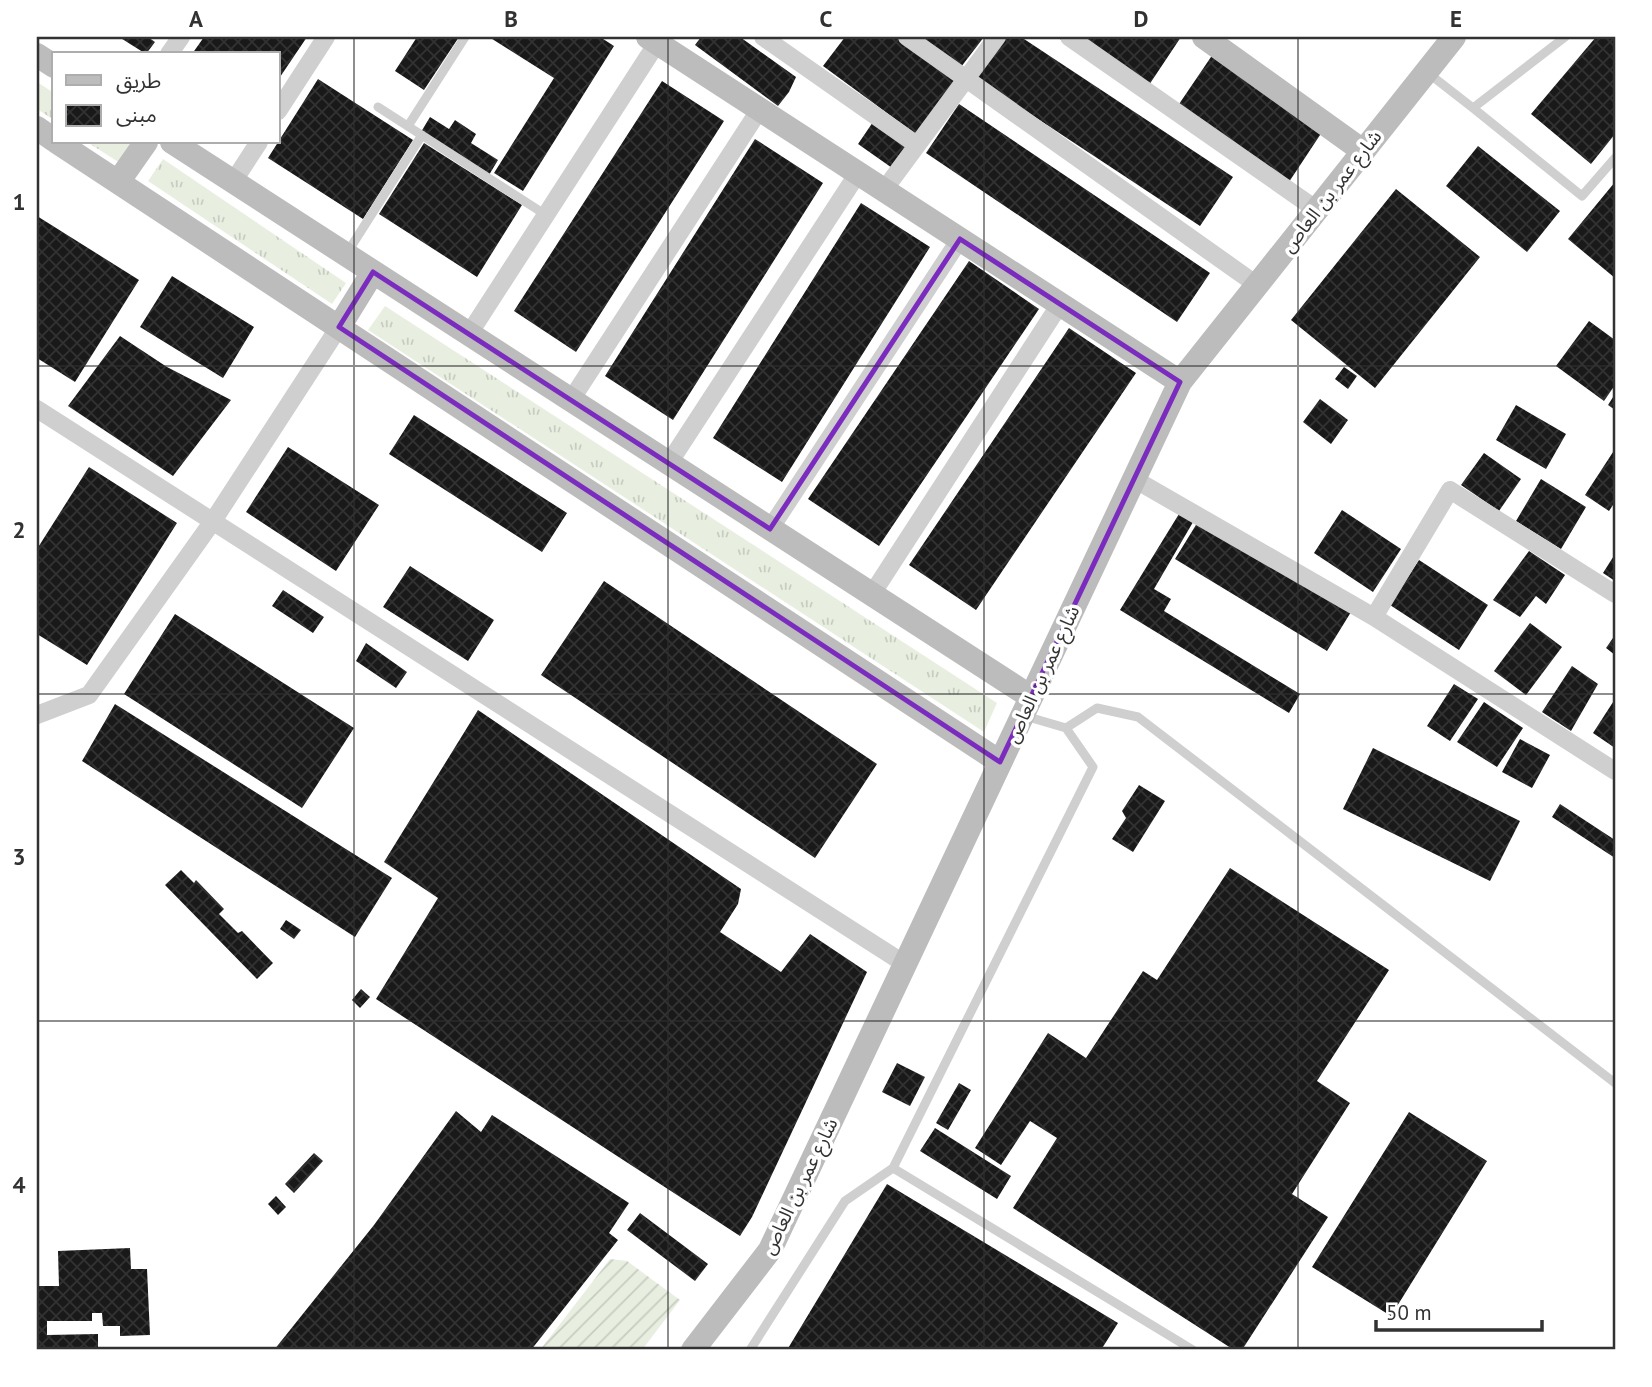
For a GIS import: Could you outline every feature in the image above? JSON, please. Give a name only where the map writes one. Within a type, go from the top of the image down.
[{"type":"street","points":[[170,52],[181,37]]},
{"type":"street","points":[[280,108],[326,37]]},
{"type":"street","points":[[763,37],[917,145]]},
{"type":"street","points":[[907,37],[1257,285]]},
{"type":"street","points":[[884,190],[997,37]]},
{"type":"street","points":[[1069,37],[1317,209]]},
{"type":"street","points":[[1204,37],[1363,151]]},
{"type":"street","name":"شارع عمر بن العاص","points":[[693,1350],[771,1250],[1180,382],[1454,37]]},
{"type":"street","points":[[469,334],[546,215],[653,40],[1180,382]]},
{"type":"street","points":[[37,55],[52,65]]},
{"type":"street","points":[[571,400],[760,109]]},
{"type":"street","points":[[37,128],[52,138]]},
{"type":"street","points":[[61,144],[1000,762]]},
{"type":"street","points":[[118,182],[145,144]]},
{"type":"street","points":[[175,144],[872,594],[1027,706]]},
{"type":"street","points":[[233,182],[258,144]]},
{"type":"street","points":[[669,463],[858,173]]},
{"type":"street","points":[[770,529],[960,239]]},
{"type":"street","points":[[37,715],[89,695],[213,521],[373,272]]},
{"type":"street","points":[[872,594],[1060,304]]},
{"type":"street","points":[[37,409],[905,964]]},
{"type":"street","points":[[1134,479],[1374,617],[1615,771]]},
{"type":"street","points":[[1374,617],[1450,490],[1615,594]]},
{"type":"lane","points":[[408,126],[465,37]]},
{"type":"lane","points":[[1473,108],[1565,37]]},
{"type":"lane","points":[[1426,72],[1581,196],[1615,158]]},
{"type":"lane","points":[[377,107],[546,215]]},
{"type":"lane","points":[[346,255],[422,135]]},
{"type":"lane","points":[[750,1350],[845,1201],[893,1168],[1093,767],[1066,728],[1027,706]]},
{"type":"lane","points":[[1066,728],[1097,708],[1138,717],[1615,1083]]},
{"type":"lane","points":[[893,1168],[1193,1350]]},
{"type":"highlighted area","points":[[960,239],[1180,382],[1000,762],[339,327],[373,272],[770,529]]},
{"type":"green space","points":[[37,82],[52,92],[52,119],[37,109]]},
{"type":"green space","points":[[90,144],[132,144],[135,146],[123,165]]},
{"type":"green space","points":[[163,159],[346,283],[332,304],[148,181]]},
{"type":"green space","points":[[385,306],[997,703],[984,732],[368,330]]},
{"type":"green space","points":[[610,1259],[627,1261],[680,1300],[642,1350],[540,1350]]},
{"type":"building","points":[[119,37],[148,37],[155,42],[148,52],[143,52]]},
{"type":"building","points":[[204,37],[307,37],[280,77],[280,52],[193,52]]},
{"type":"building","points":[[417,37],[459,37],[424,90],[395,71]]},
{"type":"building","points":[[489,37],[600,37],[614,46],[523,191],[494,173],[554,78]]},
{"type":"building","points":[[701,37],[740,37],[796,77],[789,92],[778,106],[695,45]]},
{"type":"building","points":[[845,37],[898,37],[957,80],[917,135],[823,66]]},
{"type":"building","points":[[920,37],[984,37],[961,67]]},
{"type":"building","points":[[1003,37],[1021,37],[1233,177],[1200,226],[976,78]]},
{"type":"building","points":[[1057,37],[1181,37],[1143,94]]},
{"type":"building","points":[[1596,37],[1615,37],[1615,134],[1591,164],[1531,114]]},
{"type":"building","points":[[1213,54],[1324,129],[1287,185],[1175,110]]},
{"type":"building","points":[[318,79],[413,140],[363,219],[268,158],[277,144],[280,144],[280,139]]},
{"type":"building","points":[[662,81],[724,121],[576,352],[514,311]]},
{"type":"building","points":[[959,104],[1210,273],[1177,322],[926,153]]},
{"type":"building","points":[[430,117],[449,129],[455,120],[476,134],[471,143],[498,160],[489,175],[421,132]]},
{"type":"building","points":[[873,122],[910,148],[895,170],[858,144]]},
{"type":"building","points":[[755,139],[823,183],[673,420],[605,376]]},
{"type":"building","points":[[424,143],[522,205],[477,277],[379,214]]},
{"type":"building","points":[[1478,146],[1560,211],[1527,252],[1446,186]]},
{"type":"building","points":[[1615,182],[1615,278],[1568,239]]},
{"type":"building","points":[[1396,189],[1480,257],[1375,388],[1291,320]]},
{"type":"building","points":[[861,203],[930,247],[782,482],[713,438]]},
{"type":"building","points":[[37,216],[139,280],[75,382],[37,358]]},
{"type":"building","points":[[969,261],[1039,309],[879,546],[808,499]]},
{"type":"building","points":[[172,276],[254,327],[223,378],[140,327]]},
{"type":"building","points":[[1589,321],[1615,340],[1615,385],[1604,401],[1556,366]]},
{"type":"building","points":[[1069,328],[1136,373],[976,610],[909,565]]},
{"type":"building","points":[[120,336],[167,367],[231,400],[173,476],[68,406]]},
{"type":"building","points":[[1344,367],[1357,376],[1348,389],[1335,379]]},
{"type":"building","points":[[1615,394],[1615,410],[1608,405]]},
{"type":"building","points":[[1320,399],[1348,420],[1331,444],[1303,422]]},
{"type":"building","points":[[1516,405],[1566,434],[1546,469],[1496,440]]},
{"type":"building","points":[[414,415],[567,513],[542,552],[389,454]]},
{"type":"building","points":[[288,447],[379,505],[336,571],[246,512]]},
{"type":"building","points":[[1615,449],[1615,502],[1609,511],[1585,495]]},
{"type":"building","points":[[1484,453],[1521,479],[1499,511],[1461,485]]},
{"type":"building","points":[[89,467],[177,523],[87,665],[37,634],[37,549]]},
{"type":"building","points":[[1541,479],[1586,507],[1561,549],[1516,521]]},
{"type":"building","points":[[1182,509],[1196,517],[1154,589],[1171,599],[1164,611],[1300,694],[1289,713],[1120,610]]},
{"type":"building","points":[[1342,510],[1401,549],[1373,592],[1314,553]]},
{"type":"building","points":[[1199,520],[1351,612],[1327,651],[1175,559]]},
{"type":"building","points":[[1529,551],[1565,575],[1546,604],[1536,596],[1520,617],[1493,600]]},
{"type":"building","points":[[1615,554],[1615,581],[1603,573]]},
{"type":"building","points":[[1419,560],[1488,605],[1459,650],[1390,605]]},
{"type":"building","points":[[410,566],[494,620],[468,661],[383,607]]},
{"type":"building","points":[[604,581],[877,764],[815,858],[541,675]]},
{"type":"building","points":[[283,590],[324,617],[313,633],[272,606]]},
{"type":"building","points":[[175,614],[354,728],[302,808],[124,694]]},
{"type":"building","points":[[1530,623],[1562,647],[1526,695],[1494,671]]},
{"type":"building","points":[[1615,635],[1615,655],[1606,648]]},
{"type":"building","points":[[366,643],[407,672],[396,688],[356,661]]},
{"type":"building","points":[[1572,666],[1598,684],[1571,731],[1542,712]]},
{"type":"building","points":[[1454,684],[1478,699],[1450,741],[1427,726]]},
{"type":"building","points":[[1615,699],[1615,748],[1593,733]]},
{"type":"building","points":[[1484,702],[1523,728],[1497,767],[1457,742]]},
{"type":"building","points":[[115,704],[392,878],[355,937],[82,761]]},
{"type":"building","points":[[478,710],[741,889],[738,904],[720,932],[781,972],[810,934],[867,972],[752,1217],[740,1236],[376,999],[438,898],[384,862]]},
{"type":"building","points":[[1520,739],[1550,755],[1532,788],[1502,772]]},
{"type":"building","points":[[1373,748],[1520,821],[1490,881],[1343,809]]},
{"type":"building","points":[[1139,785],[1165,801],[1133,852],[1112,839],[1126,818],[1122,811]]},
{"type":"building","points":[[1560,804],[1615,840],[1615,858],[1552,817]]},
{"type":"building","points":[[1230,868],[1389,970],[1317,1081],[1350,1103],[1292,1194],[1328,1217],[1242,1350],[1234,1350],[1013,1208],[1057,1138],[1030,1121],[1001,1165],[975,1148],[1048,1033],[1086,1058],[1143,971],[1157,980]]},
{"type":"building","points":[[181,870],[194,883],[196,880],[224,909],[219,914],[238,933],[242,931],[273,963],[257,979],[165,885]]},
{"type":"building","points":[[286,920],[301,930],[294,939],[280,929]]},
{"type":"building","points":[[361,989],[370,997],[360,1008],[352,1000]]},
{"type":"building","points":[[897,1063],[925,1077],[910,1106],[882,1092]]},
{"type":"building","points":[[959,1083],[971,1090],[948,1130],[936,1123]]},
{"type":"building","points":[[456,1111],[481,1132],[492,1115],[629,1203],[609,1233],[618,1240],[531,1350],[274,1350],[374,1225]]},
{"type":"building","points":[[1409,1112],[1487,1161],[1391,1316],[1312,1267]]},
{"type":"building","points":[[935,1128],[1011,1176],[997,1199],[920,1151]]},
{"type":"building","points":[[314,1153],[323,1161],[294,1193],[285,1184]]},
{"type":"building","points":[[887,1184],[1118,1323],[1101,1350],[787,1350]]},
{"type":"building","points":[[276,1196],[286,1207],[278,1215],[268,1204]]},
{"type":"building","points":[[640,1213],[708,1264],[695,1281],[627,1230]]},
{"type":"building","points":[[130,1248],[131,1269],[147,1269],[150,1335],[120,1336],[120,1326],[103,1326],[102,1313],[92,1313],[92,1321],[47,1321],[47,1335],[98,1334],[98,1350],[37,1350],[37,1286],[59,1286],[58,1251]]}]
